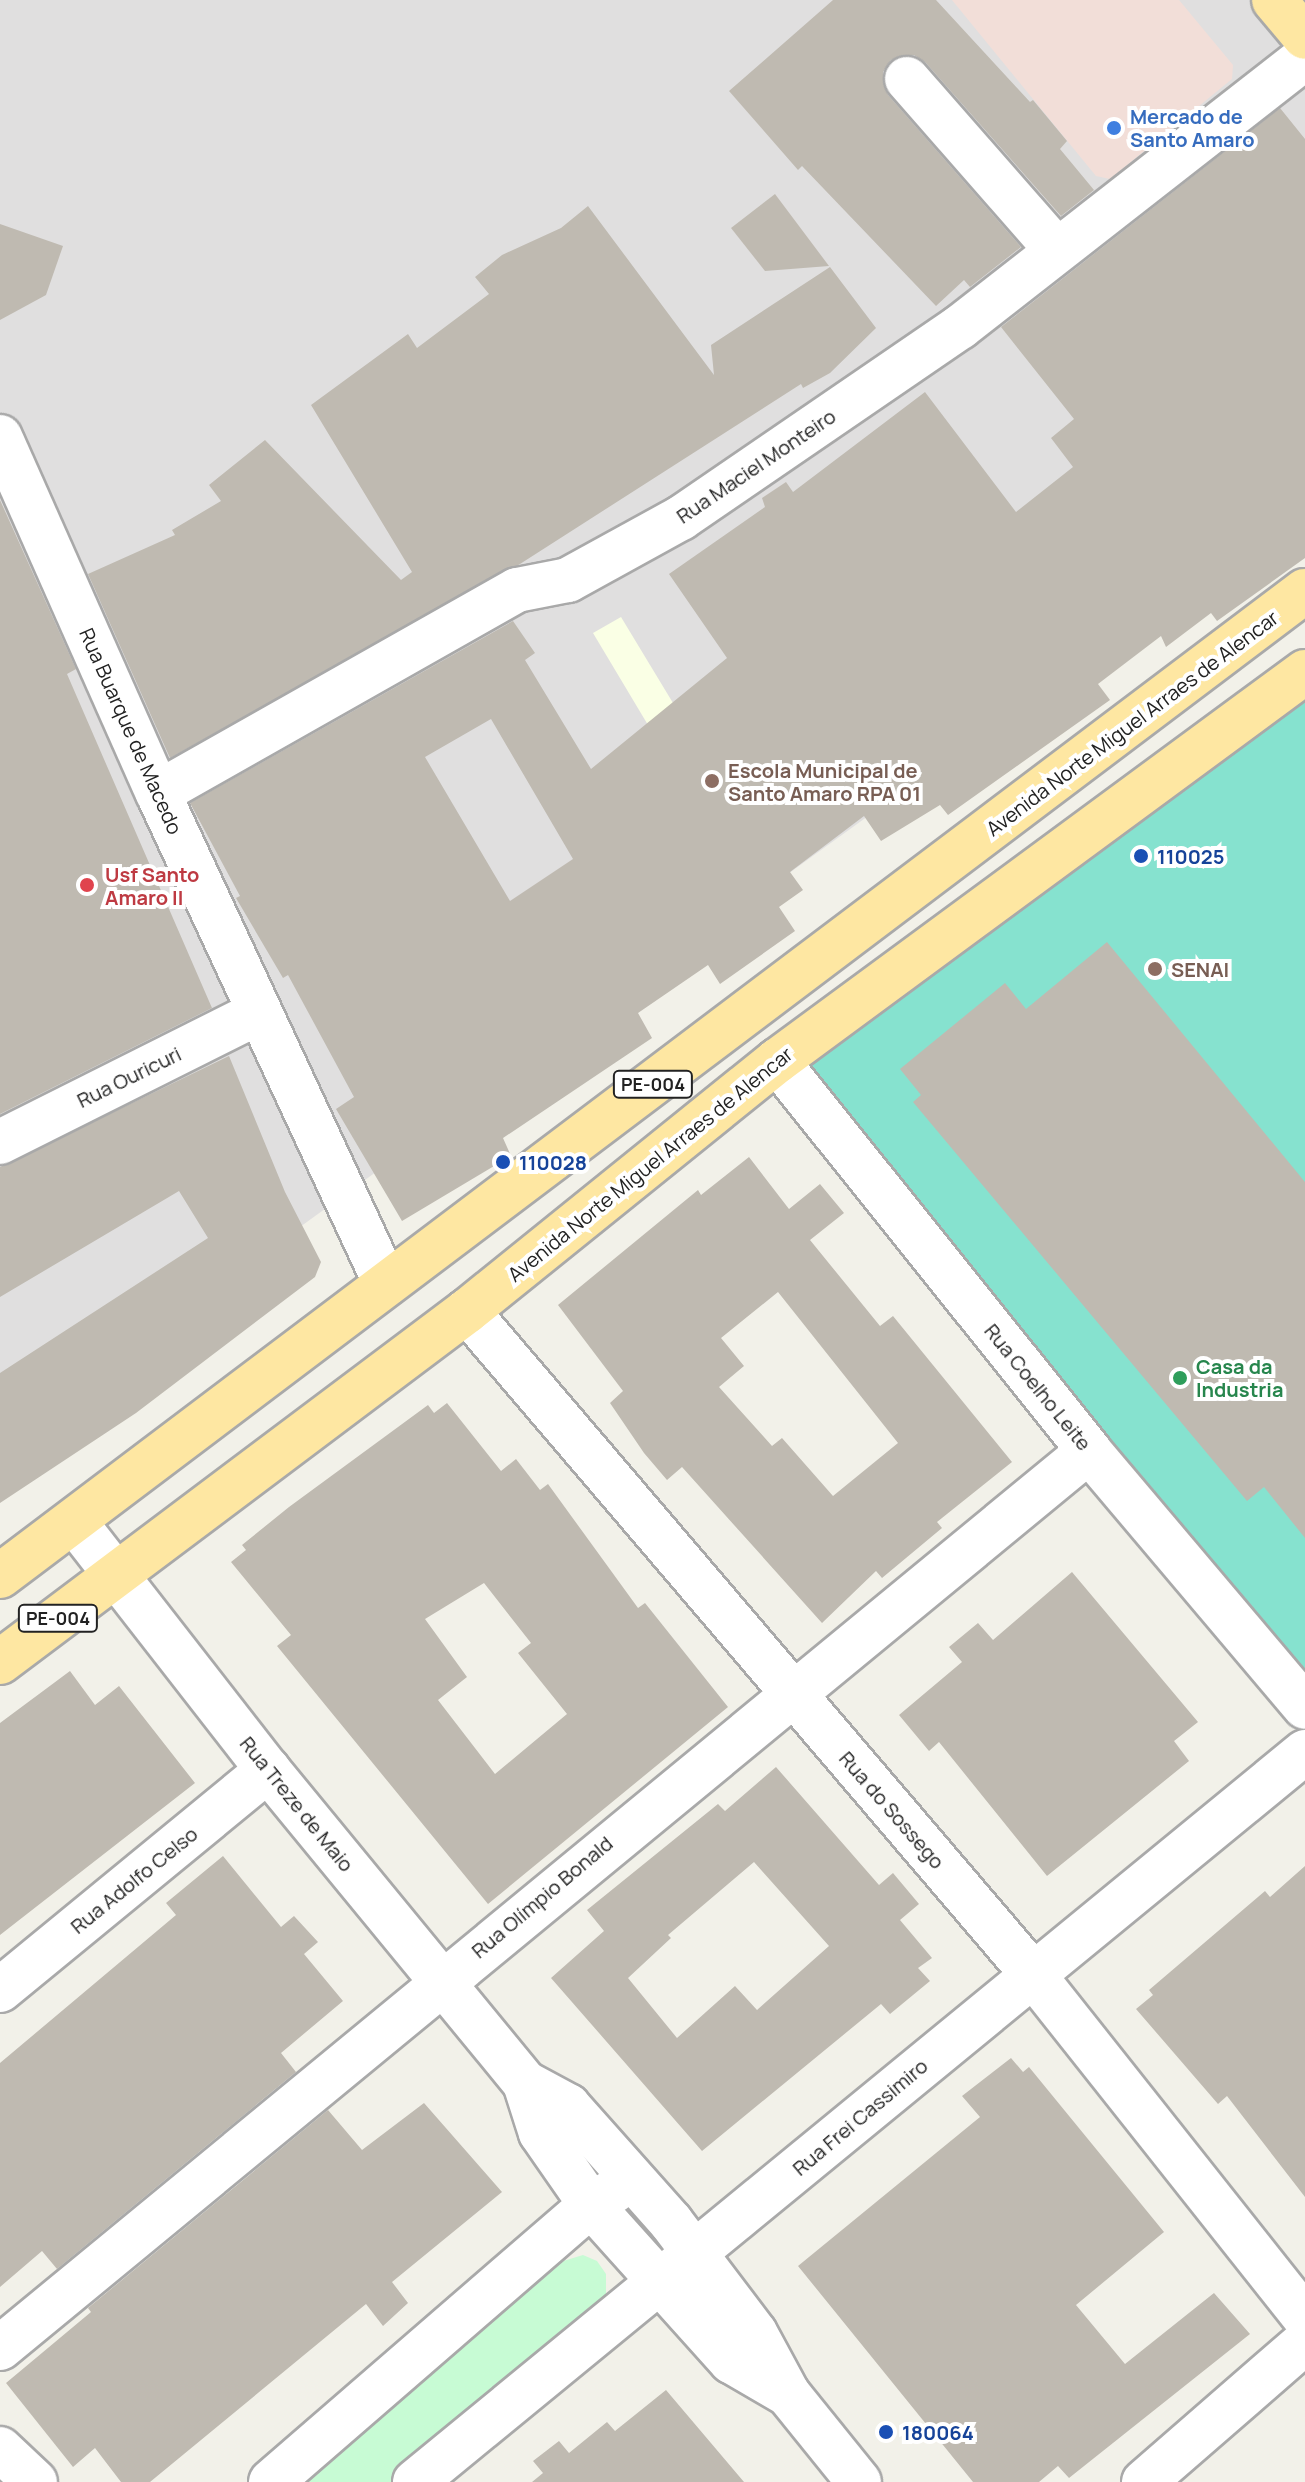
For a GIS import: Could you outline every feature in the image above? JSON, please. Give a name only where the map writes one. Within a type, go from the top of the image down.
[{"type":"main road","points":[[1274,0],[1305,37]]},
{"type":"main road","name":"Avenida Norte Miguel Arraes de Alencar","points":[[0,1576],[1305,591]]},
{"type":"main road","name":"Avenida Norte Miguel Arraes de Alencar","points":[[0,1662],[467,1311],[777,1061],[1305,672]]},
{"type":"street","name":"Rua Maciel Monteiro","points":[[158,793],[517,590],[568,580],[656,533],[960,327],[1305,57]]},
{"type":"street","points":[[907,79],[1056,249]]},
{"type":"street","name":"Rua Buarque de Macedo","points":[[0,437],[258,1013],[386,1284]]},
{"type":"street","name":"Rua Ouricuri","points":[[0,1142],[258,1013]]},
{"type":"street","name":"Rua Coelho Leite","points":[[777,1061],[1089,1451],[1305,1707]]},
{"type":"street","name":"Rua do Sossego","points":[[467,1311],[1031,1972],[1305,2318]]},
{"type":"street","name":"Rua Olímpio Bonald","points":[[0,2348],[790,1692],[1089,1451]]},
{"type":"street","name":"Rua Treze de Maio","points":[[74,1521],[268,1770],[525,2083],[541,2133],[591,2205],[659,2286],[731,2361],[788,2394]]},
{"type":"street","name":"Rua Frei Cassimiro","points":[[428,2478],[1031,1972],[1305,1752]]},
{"type":"street","name":"Rua Adolfo Celso","points":[[0,1990],[268,1770]]},
{"type":"street","name":"Rua Treze de Maio","points":[[525,2083],[568,2106],[645,2191],[755,2333],[788,2394],[859,2482]]},
{"type":"street","points":[[271,2482],[591,2205],[617,2189],[645,2191]]},
{"type":"street","points":[[1144,2482],[1305,2342]]},
{"type":"street","points":[[0,2449],[17,2482]]},
{"type":"street","points":[[0,2449],[35,2482]]},
{"type":"shaded area","points":[[0,0],[1257,0],[1305,63],[1305,500],[0,1444]]},
{"type":"shaded area","name":"Mercado de Santo Amaro","points":[[952,0],[1179,0],[1233,65],[1232,79],[1110,179],[1096,176]]},
{"type":"shaded area","points":[[621,617],[676,708],[648,725],[593,633]]},
{"type":"shaded area","name":"Casa da Industria","points":[[1305,686],[1305,1690],[804,1066]]},
{"type":"green space","points":[[583,2255],[597,2261],[606,2274],[606,2297],[394,2482],[300,2482],[560,2262]]},
{"type":"building","points":[[833,0],[936,0],[1030,102],[1033,100],[1067,141],[1060,149],[1094,190],[1061,216],[926,63],[914,55],[891,60],[883,72],[888,95],[1021,247],[970,287],[964,280],[936,306],[802,166],[798,170],[729,91]]},
{"type":"building","points":[[1280,108],[1305,139],[1305,558],[1217,621],[1211,613],[1166,647],[1161,636],[1098,684],[1110,700],[948,815],[940,805],[881,841],[864,816],[790,872],[803,890],[779,907],[795,931],[720,984],[708,965],[638,1013],[652,1038],[503,1138],[511,1156],[402,1221],[336,1109],[354,1097],[288,975],[283,978],[236,898],[240,896],[190,803],[513,621],[535,653],[525,660],[591,769],[727,658],[669,574],[765,507],[762,498],[786,482],[793,492],[925,392],[1016,512],[1073,467],[1051,438],[1074,419],[1001,327]],"holes":[[[491,719],[573,859],[510,901],[425,757]]]},
{"type":"building","points":[[775,194],[829,266],[765,271],[731,228]]},
{"type":"building","points":[[588,206],[714,375],[711,345],[830,267],[876,328],[830,373],[803,388],[801,384],[520,564],[170,758],[88,574],[175,535],[172,530],[221,501],[209,485],[265,440],[401,580],[412,572],[311,405],[408,334],[417,348],[489,294],[475,277],[502,255],[561,228]]},
{"type":"building","points":[[0,224],[63,246],[46,295],[0,320]]},
{"type":"building","points":[[0,500],[76,669],[67,674],[212,1008],[0,1114]]},
{"type":"building","points":[[1107,942],[1305,1182],[1305,1538],[1264,1487],[1247,1501],[913,1102],[921,1095],[900,1069],[1005,983],[1026,1009]]},
{"type":"building","points":[[229,1056],[285,1192],[321,1262],[315,1277],[136,1413],[0,1503],[0,1373],[208,1238],[179,1191],[0,1297],[0,1167]]},
{"type":"building","points":[[749,1157],[789,1209],[820,1184],[844,1213],[810,1240],[880,1326],[893,1316],[1012,1462],[937,1522],[942,1528],[882,1578],[876,1571],[822,1623],[682,1467],[667,1480],[644,1453],[610,1403],[623,1391],[558,1305],[698,1190],[701,1195]],"holes":[[[778,1292],[898,1443],[833,1496],[782,1438],[772,1446],[719,1387],[744,1366],[721,1338]]]},
{"type":"building","points":[[447,1403],[501,1471],[516,1459],[540,1490],[548,1484],[638,1608],[645,1603],[728,1707],[488,1904],[277,1646],[291,1635],[231,1562],[246,1550],[242,1545],[289,1507],[428,1405],[434,1413]],"holes":[[[484,1583],[531,1643],[518,1653],[567,1714],[495,1774],[438,1700],[467,1677],[425,1619]]]},
{"type":"building","points":[[1072,1572],[1198,1722],[1174,1741],[1189,1761],[1047,1876],[939,1742],[929,1751],[899,1715],[962,1662],[949,1647],[978,1623],[993,1640]]},
{"type":"building","points":[[70,1671],[95,1705],[119,1686],[195,1783],[0,1935],[0,1723]]},
{"type":"building","points":[[776,1767],[879,1885],[893,1873],[919,1904],[900,1920],[932,1958],[918,1968],[930,1981],[890,2014],[881,2004],[702,2151],[551,1978],[604,1931],[587,1910],[718,1804],[725,1811]],"holes":[[[754,1862],[829,1946],[757,2010],[735,1986],[677,2038],[628,1978],[671,1938],[668,1935]]]},
{"type":"building","points":[[223,1856],[281,1927],[294,1916],[318,1942],[304,1954],[343,2001],[281,2053],[296,2072],[57,2269],[42,2251],[0,2287],[0,2063],[176,1915],[166,1903]]},
{"type":"building","points":[[1305,1866],[1305,2197],[1227,2096],[1218,2104],[1136,2009],[1153,1995],[1149,1990],[1265,1891],[1270,1897]]},
{"type":"building","points":[[1011,2058],[1023,2072],[1029,2067],[1164,2232],[1076,2305],[1125,2364],[1214,2293],[1250,2334],[1069,2478],[1058,2466],[1039,2482],[973,2482],[798,2266],[980,2117],[962,2096]]},
{"type":"building","points":[[424,2103],[502,2192],[392,2282],[408,2303],[383,2326],[366,2304],[150,2482],[121,2482],[95,2448],[73,2467],[6,2383],[91,2312],[88,2308],[328,2110],[362,2150]]},
{"type":"building","points":[[666,2390],[744,2482],[532,2482],[543,2473],[533,2461],[559,2441],[569,2453],[607,2422],[615,2431]]},
{"type":"place","name":"Mercado de Santo Amaro","points":[[1114,128]]},
{"type":"place","name":"Escola Municipal de Santo Amaro RPA 01","points":[[712,781]]},
{"type":"place","name":"110025","points":[[1141,856]]},
{"type":"place","name":"Usf Santo Amaro II","points":[[87,885]]},
{"type":"place","name":"SENAI","points":[[1155,969]]},
{"type":"place","name":"110028","points":[[503,1162]]},
{"type":"place","name":"Casa da Industria","points":[[1180,1378]]},
{"type":"place","name":"180064","points":[[886,2432]]}]
